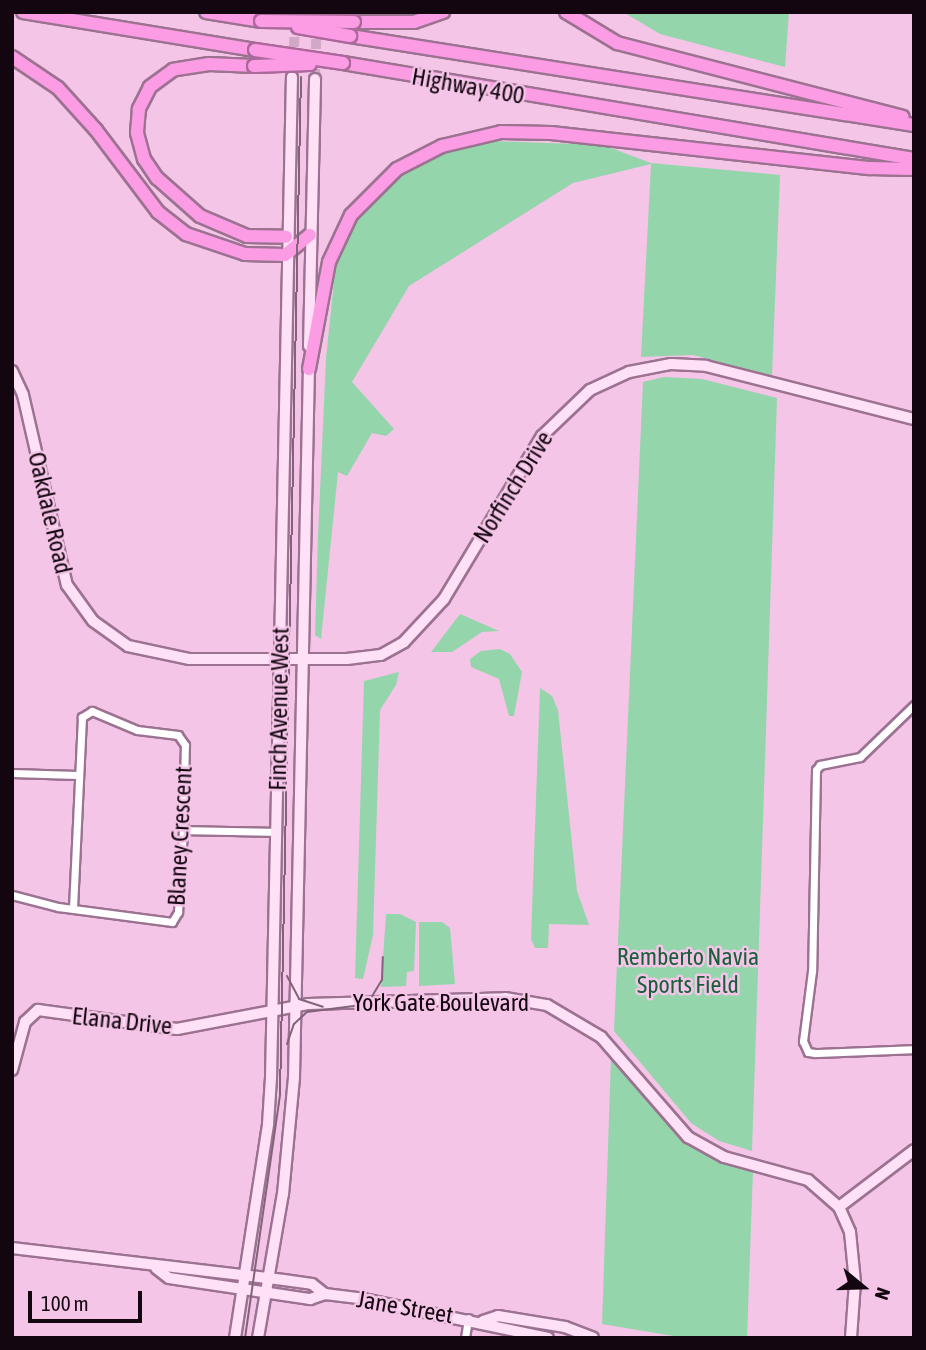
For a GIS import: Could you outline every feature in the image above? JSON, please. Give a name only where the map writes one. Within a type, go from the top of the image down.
[{"type":"highway","name":"Highway 400","points":[[23,12],[914,159]]},
{"type":"highway","name":"Highway 400","points":[[206,12],[914,123]]},
{"type":"highway","points":[[261,21],[414,22],[443,12]]},
{"type":"highway","points":[[566,12],[617,43],[914,123]]},
{"type":"highway","points":[[12,57],[58,88],[170,223],[222,250],[285,255],[310,235]]},
{"type":"highway","points":[[286,237],[247,236],[200,216],[157,178],[144,159],[137,133],[139,109],[150,87],[173,70],[209,64],[254,66],[343,63]]},
{"type":"highway","points":[[309,369],[329,262],[351,215],[397,169],[442,145],[501,132],[551,133],[870,168],[914,169]]},
{"type":"main road","name":"Finch Avenue West","points":[[235,1338],[268,1124],[277,832],[285,255],[292,77]]},
{"type":"main road","name":"Finch Avenue West","points":[[258,1338],[289,1138],[296,1004],[315,79]]},
{"type":"main road","name":"Norfinch Drive","points":[[305,659],[381,654],[426,624],[542,436],[564,411],[610,380],[671,364],[706,366],[914,419]]},
{"type":"main road","name":"Oakdale Road","points":[[12,371],[23,396],[67,585],[93,621],[128,646],[189,659],[305,659]]},
{"type":"main road","name":"York Gate Boulevard","points":[[273,1007],[296,1004],[505,998],[547,1005],[601,1037],[672,1122],[705,1148],[808,1180],[839,1207]]},
{"type":"main road","name":"Elana Drive","points":[[12,1070],[25,1022],[38,1010],[177,1029],[273,1007]]},
{"type":"main road","points":[[851,1338],[856,1296],[852,1248],[839,1207],[914,1150]]},
{"type":"main road","name":"Jane Street","points":[[12,1248],[156,1268],[171,1264],[312,1284],[326,1294],[468,1318],[483,1321],[496,1330],[548,1338]]},
{"type":"main road","name":"Jane Street","points":[[156,1268],[169,1278],[266,1293],[310,1299],[326,1294]]},
{"type":"main road","name":"Jane Street","points":[[483,1321],[498,1317],[536,1322],[576,1337],[593,1338]]},
{"type":"main road","points":[[534,1335],[536,1322]]},
{"type":"street","points":[[914,705],[860,757],[820,765],[816,771],[812,971],[803,1041],[808,1052],[815,1053],[914,1049]]},
{"type":"street","name":"Blaney Crescent","points":[[87,712],[137,730],[178,735],[185,745],[178,912],[172,922],[73,909],[77,775],[79,723],[87,712]]},
{"type":"street","points":[[12,773],[77,775]]},
{"type":"street","points":[[183,831],[277,832]]},
{"type":"street","points":[[12,895],[73,909]]},
{"type":"street","points":[[465,1338],[468,1318]]},
{"type":"green space","points":[[623,12],[789,12],[785,67],[660,34]]},
{"type":"green space","points":[[492,141],[603,145],[651,163],[780,175],[772,376],[693,355],[641,357],[651,164],[573,183],[409,286],[352,382],[394,429],[386,436],[372,433],[347,476],[338,472],[321,639],[315,635],[318,537],[326,358],[336,262],[364,207],[398,174],[427,158]]},
{"type":"green space","name":"Remberto Navia Sports Field","points":[[664,377],[702,379],[777,398],[752,1151],[719,1141],[691,1123],[614,1031],[643,382]]},
{"type":"green space","points":[[460,614],[499,631],[482,632],[452,652],[431,652]]},
{"type":"green space","points":[[500,649],[510,654],[522,672],[514,716],[509,716],[499,679],[471,667],[470,659],[481,651]]},
{"type":"green space","points":[[399,672],[396,685],[380,710],[373,935],[363,979],[355,978],[364,681]]},
{"type":"green space","points":[[540,688],[552,696],[558,710],[577,891],[589,925],[549,924],[548,948],[535,948],[531,939]]},
{"type":"green space","points":[[386,914],[400,914],[416,922],[414,971],[407,972],[406,986],[381,987]]},
{"type":"green space","points":[[419,922],[442,922],[450,928],[455,984],[419,986]]},
{"type":"green space","points":[[611,1058],[690,1144],[753,1170],[747,1338],[685,1338],[602,1324]]},
{"type":"tunnel","points":[[292,77],[296,12]]},
{"type":"tunnel","points":[[315,79],[317,12]]},
{"type":"tram line","points":[[245,1338],[280,1094],[301,77]]},
{"type":"tram line","points":[[287,1044],[294,1024],[307,1012],[354,1006],[371,998],[382,980],[383,957]]},
{"type":"tram line","points":[[287,976],[299,999],[323,1007]]}]
